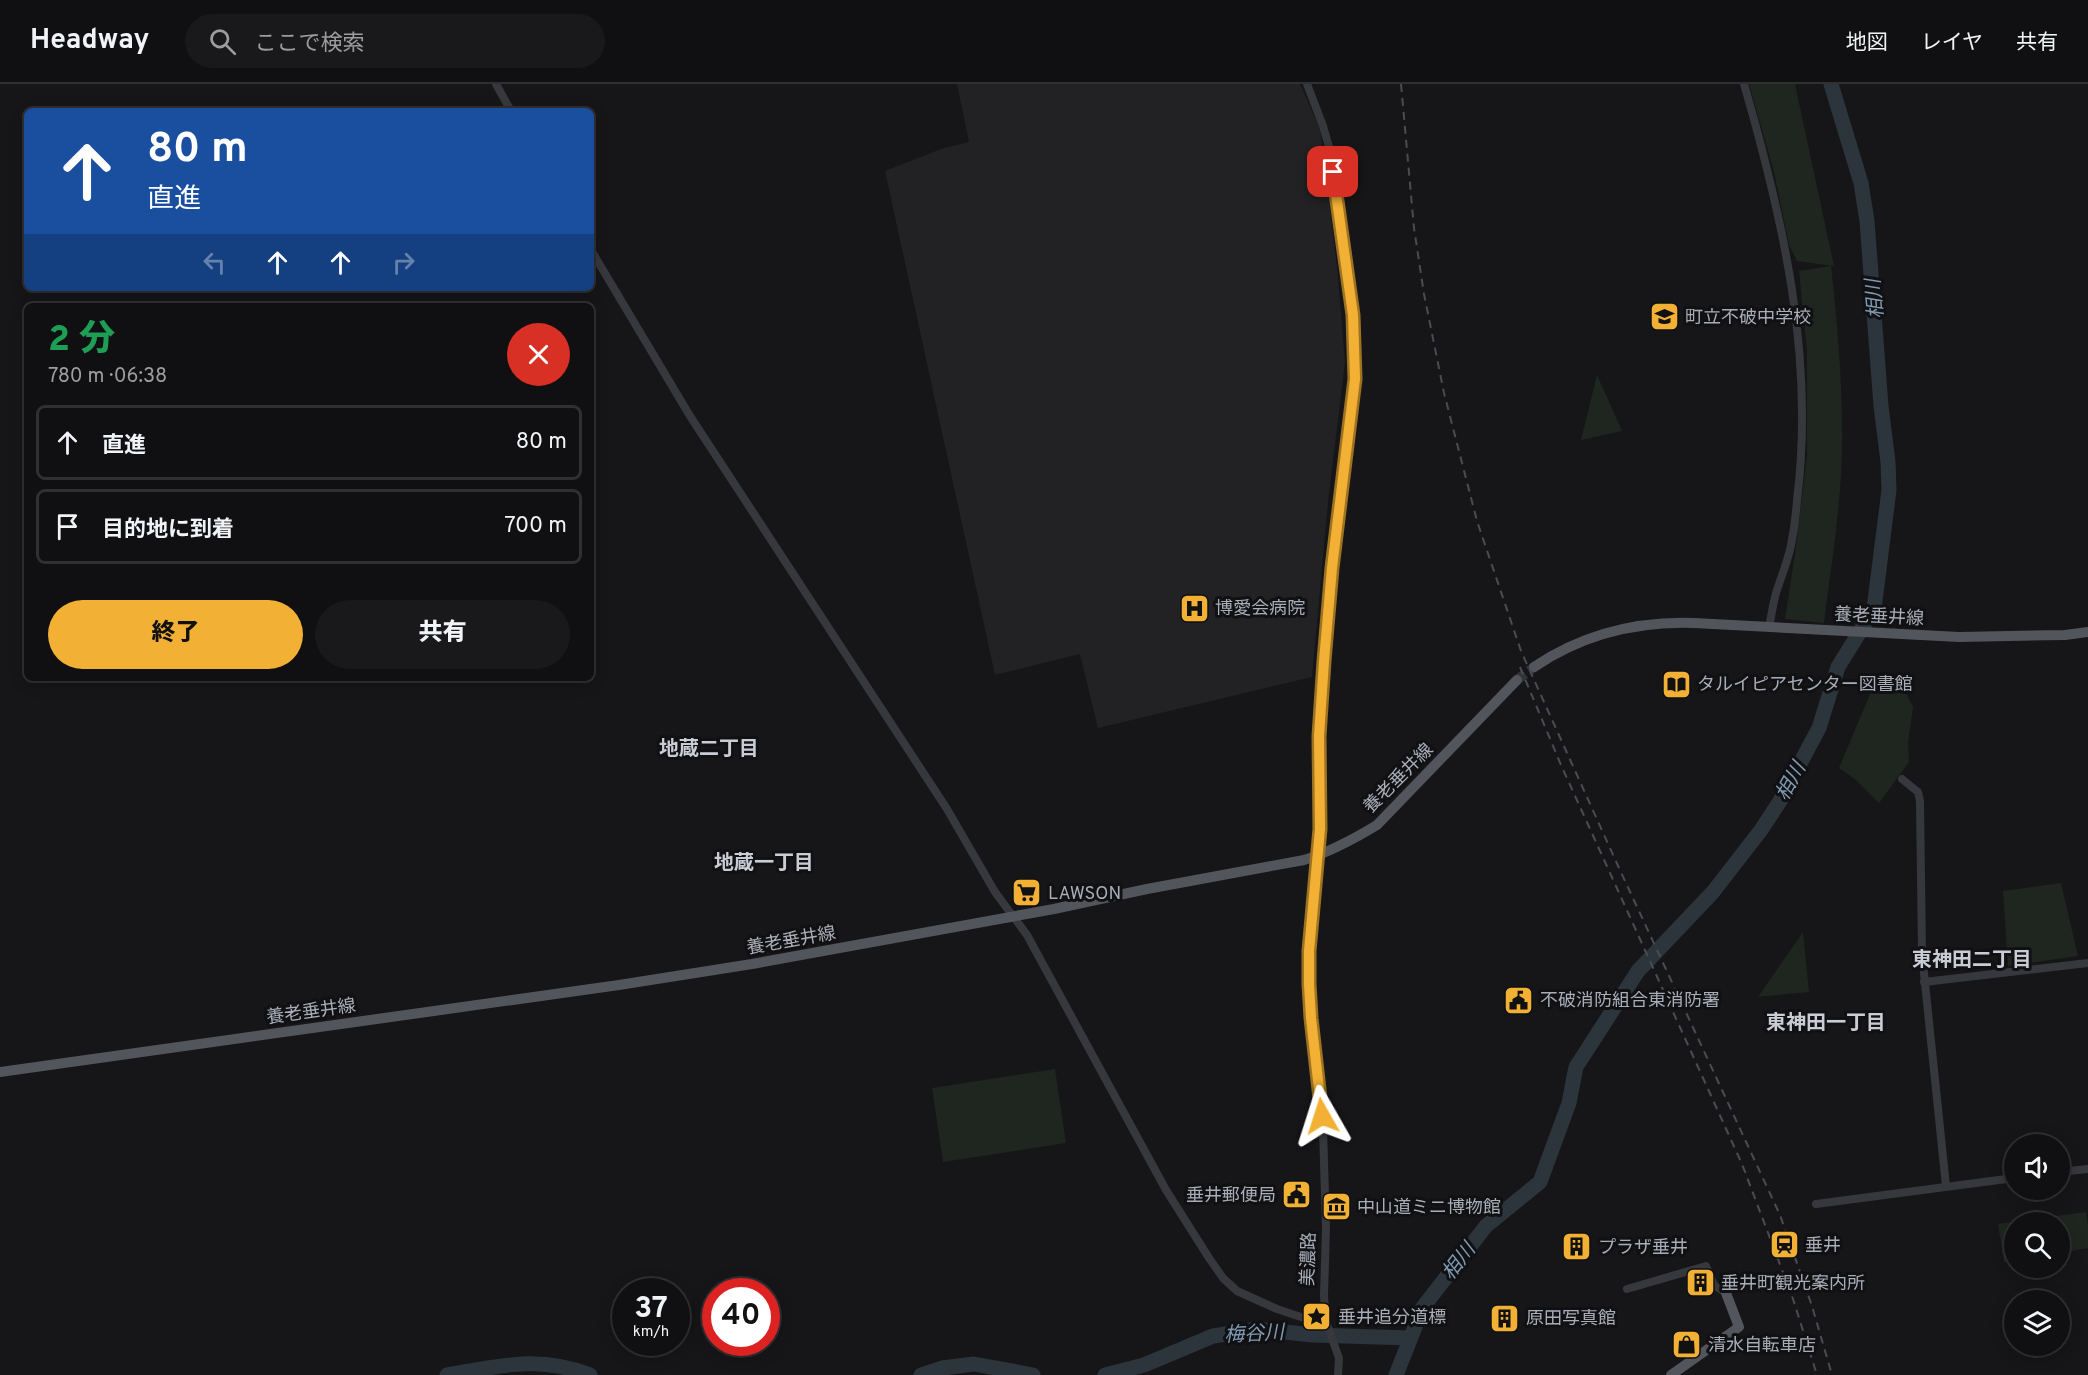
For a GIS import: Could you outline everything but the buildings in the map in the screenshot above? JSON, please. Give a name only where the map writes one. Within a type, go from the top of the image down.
[{"type":"main road","name":"養老垂井線","points":[[1534,667],[1563,649],[1616,629],[1676,623],[1943,636],[2088,632]]},
{"type":"main road","name":"養老垂井線","points":[[0,1072],[619,985],[752,964],[1054,909],[1318,856],[1377,825],[1517,680]]},
{"type":"main road","points":[[1671,1375],[1739,1327],[1726,1293]]},
{"type":"street","points":[[496,84],[509,108]]},
{"type":"street","name":"美濃路","points":[[1307,84],[1330,150],[1349,282],[1355,379],[1332,568],[1324,661],[1319,764],[1321,802],[1309,951],[1311,1018],[1323,1130],[1326,1228],[1324,1296],[1327,1325]]},
{"type":"street","points":[[1744,84],[1769,170],[1797,320],[1800,358],[1802,446],[1798,499],[1791,547],[1775,595],[1769,628]]},
{"type":"street","points":[[594,255],[705,440],[947,809],[995,892],[1007,910],[1014,915],[1074,1018],[1166,1190],[1223,1278],[1237,1291],[1251,1299],[1327,1325],[1339,1358],[1338,1375]]},
{"type":"street","points":[[1902,779],[1918,792],[1920,801],[1924,982],[1946,1186]]},
{"type":"street","points":[[1924,982],[2088,963]]},
{"type":"street","points":[[2070,1171],[2088,1169]]},
{"type":"street","points":[[1816,1204],[2004,1179]]},
{"type":"street","points":[[1627,1289],[1706,1266],[1714,1285],[1726,1293]]},
{"type":"shaded area","points":[[957,84],[1300,84],[1320,129],[1337,266],[1345,362],[1328,502],[1312,677],[1098,728],[1080,654],[995,675],[885,171],[941,149],[969,142]]},
{"type":"shaded area","points":[[1749,84],[1795,84],[1834,266],[1797,261],[1789,245],[1774,172]]},
{"type":"shaded area","points":[[1831,266],[1840,369],[1842,455],[1824,623],[1785,619],[1807,456],[1807,351],[1799,271]]},
{"type":"shaded area","points":[[1597,375],[1622,431],[1581,440]]},
{"type":"shaded area","points":[[1876,680],[1907,695],[1913,707],[1908,743],[1909,762],[1879,803],[1856,780],[1839,768]]},
{"type":"shaded area","points":[[2061,883],[2078,956],[2008,966],[2003,891]]},
{"type":"shaded area","points":[[1803,932],[1809,992],[1758,997]]},
{"type":"shaded area","points":[[1055,1069],[1066,1143],[943,1162],[932,1088]]},
{"type":"shaded area","points":[[2086,1212],[2088,1248],[2070,1251],[2070,1214]]},
{"type":"shaded area","points":[[2004,1223],[2004,1262],[1998,1224]]},
{"type":"waterway","name":"相川","points":[[1396,1375],[1423,1307],[1486,1226],[1540,1182],[1569,1103],[1576,1067],[1638,971],[1713,892],[1761,830],[1780,801],[1819,728],[1838,667],[1874,609],[1889,490],[1888,462],[1881,406],[1867,221],[1861,183],[1831,84]]},
{"type":"waterway","name":"梅谷川","points":[[1105,1375],[1144,1365],[1213,1336],[1257,1329],[1312,1335],[1410,1338]]},
{"type":"waterway","name":"梅谷川","points":[[447,1375],[519,1364],[553,1365],[590,1375]]},
{"type":"waterway","name":"梅谷川","points":[[921,1375],[942,1368],[974,1364],[1033,1375]]},
{"type":"tunnel","points":[[1517,680],[1534,667]]},
{"type":"railway","points":[[1401,84],[1414,228],[1424,294],[1444,393],[1477,521],[1521,651],[1780,1215],[1812,1306],[1832,1375]]},
{"type":"railway","points":[[1520,667],[1561,765],[1742,1164],[1793,1299],[1817,1375]]},
{"type":"place","name":"町立不破中学校","points":[[1664,317]]},
{"type":"place","name":"博愛会病院","points":[[1194,608]]},
{"type":"place","name":"タルイピアセンター図書館","points":[[1676,684]]},
{"type":"place","name":"LAWSON","points":[[1027,893]]},
{"type":"place","name":"不破消防組合東消防署","points":[[1519,1000]]},
{"type":"place","name":"垂井郵便局","points":[[1297,1195]]},
{"type":"place","name":"中山道ミニ博物館","points":[[1336,1207]]},
{"type":"place","name":"垂井","points":[[1784,1245]]},
{"type":"place","name":"プラザ垂井","points":[[1577,1247]]},
{"type":"place","name":"垂井町観光案内所","points":[[1700,1283]]},
{"type":"place","name":"垂井追分道標","points":[[1317,1317]]},
{"type":"place","name":"原田写真館","points":[[1505,1318]]},
{"type":"place","name":"清水自転車店","points":[[1687,1345]]},
{"type":"district","name":"地蔵二丁目","points":[[709,748]]},
{"type":"district","name":"地蔵一丁目","points":[[764,862]]},
{"type":"district","name":"東神田二丁目","points":[[1972,959]]},
{"type":"district","name":"東神田一丁目","points":[[1826,1022]]},
{"type":"route","points":[[1322,1116],[1311,1018],[1309,951],[1320,829],[1319,736],[1324,661],[1332,568],[1355,379],[1353,315],[1333,172]]}]
